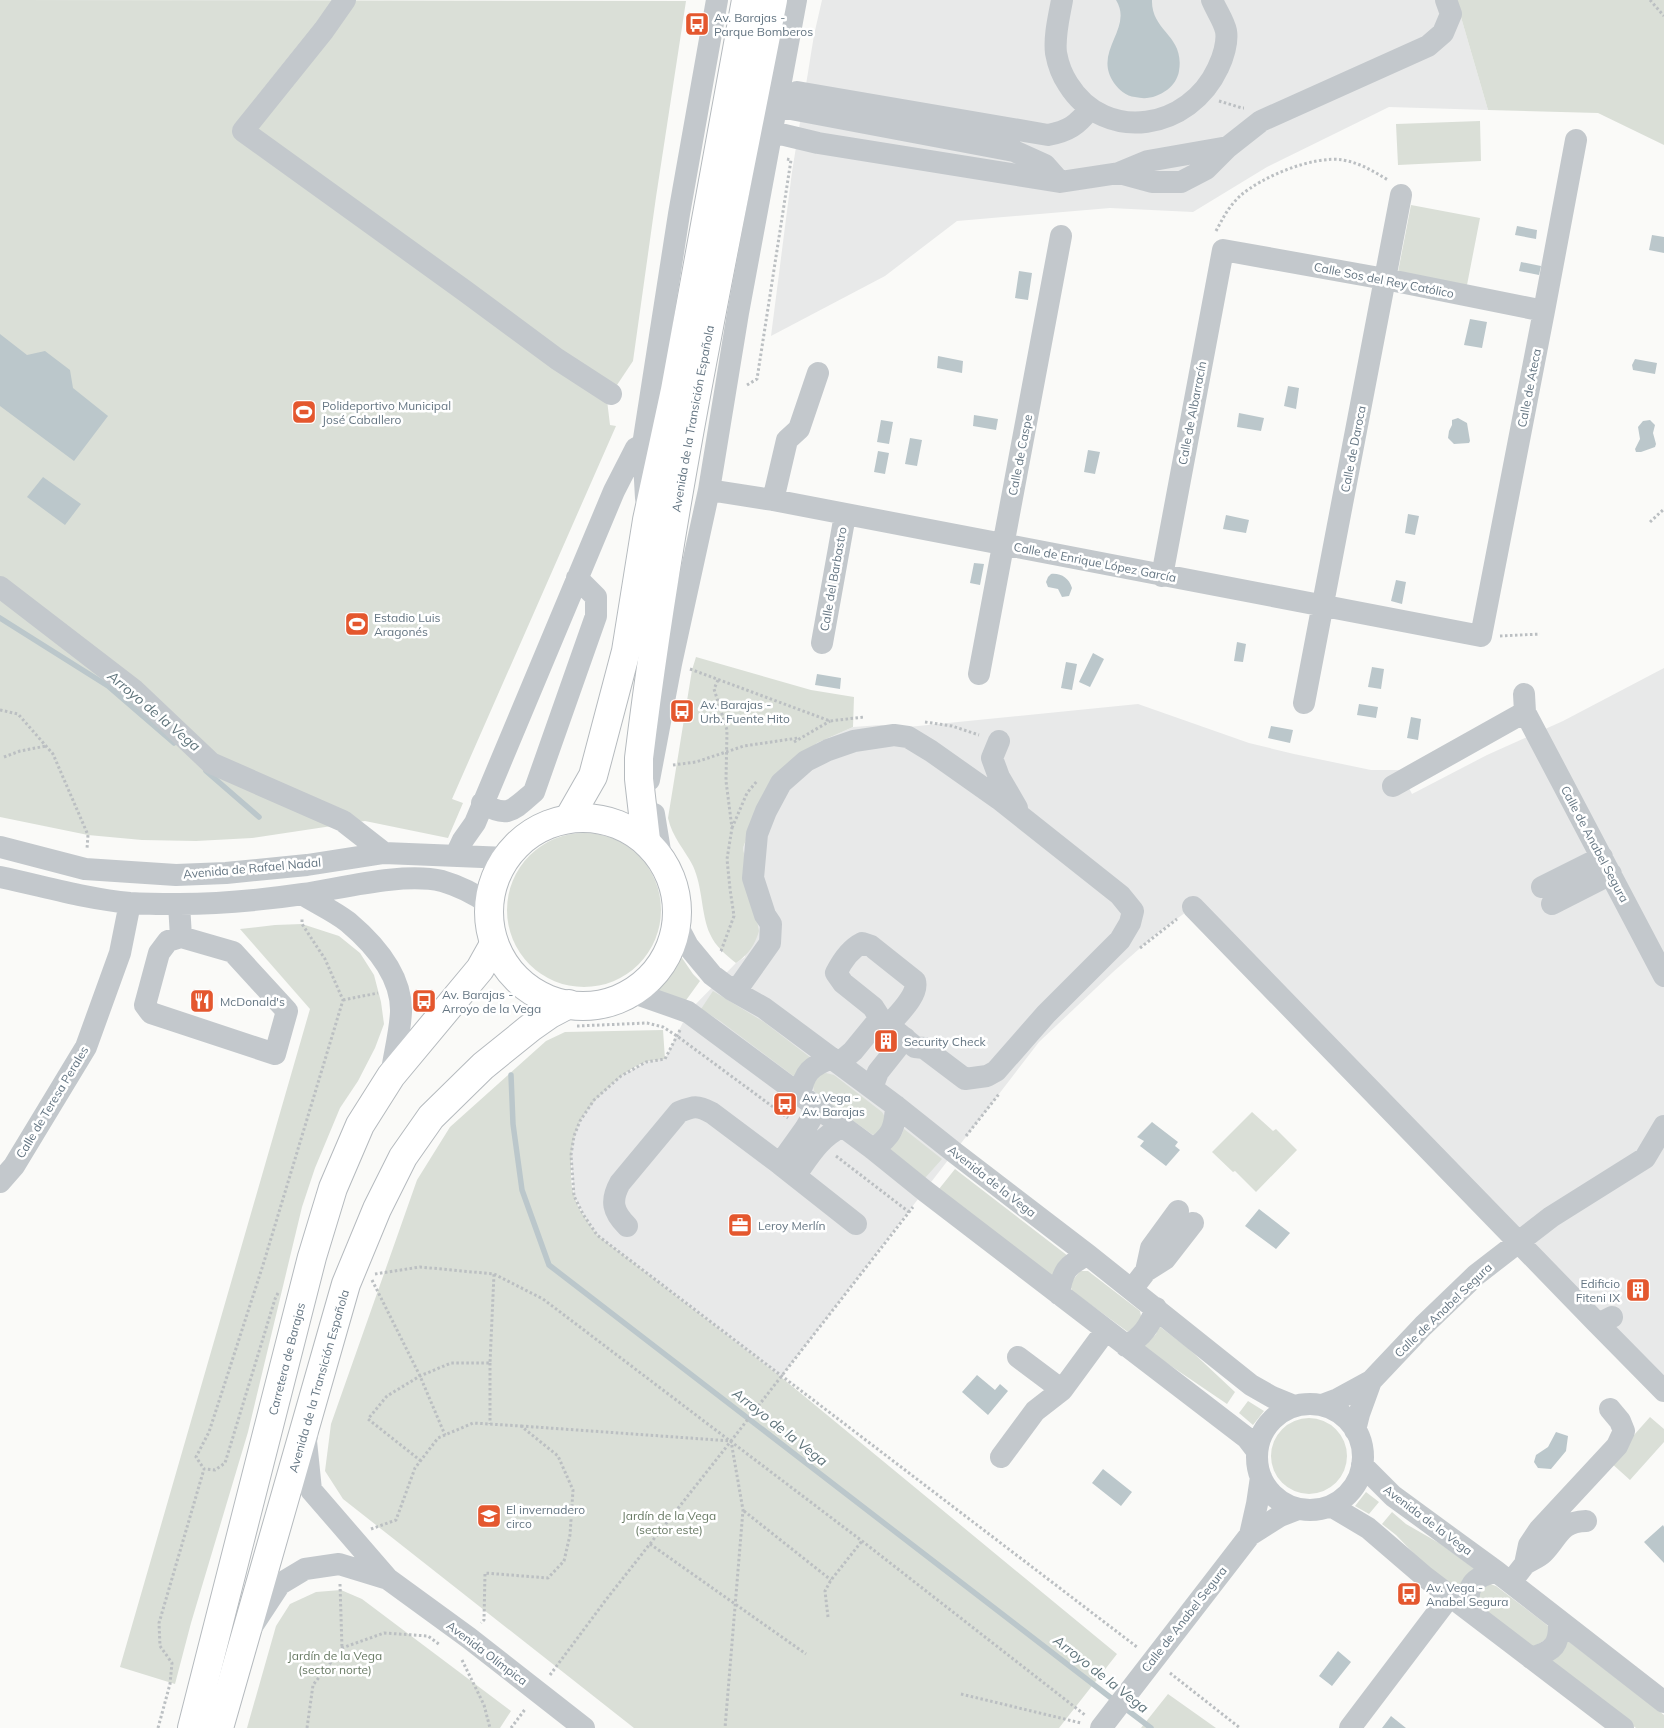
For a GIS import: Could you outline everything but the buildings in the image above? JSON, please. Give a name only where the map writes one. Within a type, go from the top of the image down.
[{"type":"main road","name":"Avenida de la Transición Española","points":[[570,1016],[518,981],[505,964],[494,944],[488,916],[492,883],[514,846],[538,828],[569,818],[593,776],[626,651],[646,510],[675,390],[746,0]]},
{"type":"main road","name":"Avenida de la Transición Española","points":[[219,1728],[346,1284],[377,1209],[403,1157],[431,1117],[483,1066],[530,1028],[550,1014],[570,1016],[590,1006],[612,1003],[634,993],[651,978],[664,962],[672,945],[677,925],[675,887],[653,849],[639,779],[638,758],[658,615],[680,486],[773,0]]},
{"type":"main road","points":[[569,818],[612,821],[653,849]]},
{"type":"main road","name":"Carretera de Barajas","points":[[192,1728],[312,1257],[333,1188],[360,1125],[391,1076],[480,968],[494,944]]},
{"type":"street","points":[[345,0],[324,30],[243,131],[466,291],[557,359],[610,394]]},
{"type":"street","points":[[646,510],[643,445],[678,214],[717,0]]},
{"type":"street","points":[[653,849],[649,781],[671,664],[709,490],[738,313],[796,0]]},
{"type":"street","points":[[1062,0],[1056,51],[1059,66],[1072,90],[1079,100],[1090,109],[1110,119],[1136,122],[1150,122],[1172,116],[1184,109],[1205,89],[1216,72],[1225,46],[1226,32],[1212,0]]},
{"type":"street","points":[[772,132],[818,143],[1060,182],[1119,173],[1152,182],[1181,182],[1206,169],[1228,147],[1261,121],[1428,46],[1443,33],[1451,14],[1446,0]]},
{"type":"street","points":[[797,92],[1048,134],[1059,133],[1078,124],[1090,109]]},
{"type":"street","points":[[776,106],[1014,151],[1045,165],[1060,182]]},
{"type":"street","points":[[818,143],[823,114]]},
{"type":"street","points":[[888,155],[892,128]]},
{"type":"street","name":"Calle de Ateca","points":[[1481,636],[1576,140]]},
{"type":"street","name":"Calle de Daroca","points":[[1304,703],[1401,195]]},
{"type":"street","name":"Calle de Caspe","points":[[979,674],[1061,236]]},
{"type":"street","name":"Calle Sos del Rey Católico","points":[[1223,250],[1385,279],[1544,311]]},
{"type":"street","name":"Calle de Albarracín","points":[[1162,576],[1223,250]]},
{"type":"street","points":[[773,500],[787,440],[799,429],[818,373]]},
{"type":"street","points":[[456,855],[474,823],[614,491],[636,448],[643,445]]},
{"type":"street","points":[[614,491],[622,490],[636,495],[646,510]]},
{"type":"street","name":"Calle de Enrique López García","points":[[709,490],[773,500],[1481,636]]},
{"type":"street","name":"Calle del Barbastro","points":[[822,643],[845,515]]},
{"type":"street","points":[[482,802],[500,812],[515,808],[534,792],[596,616],[596,598],[577,578]]},
{"type":"street","points":[[0,587],[134,690],[211,763],[343,821],[384,853]]},
{"type":"street","name":"Calle de Anabel Segura","points":[[1393,786],[1525,703],[1664,976]]},
{"type":"street","points":[[732,990],[741,984],[770,943],[771,924],[765,915],[754,878],[757,834],[766,811],[781,783],[806,762],[828,750],[854,740],[894,735],[908,737],[999,799],[1120,895],[1133,911],[1130,924],[1120,940],[1046,1014],[996,1071],[987,1076],[965,1079],[924,1048],[915,1046],[891,1027]]},
{"type":"street","points":[[999,741],[992,758],[999,777],[1024,819]]},
{"type":"street","name":"Avenida de Rafael Nadal","points":[[0,847],[85,868],[176,876],[280,868],[384,853],[507,858]]},
{"type":"street","points":[[1547,896],[1607,865]]},
{"type":"street","points":[[0,877],[81,895],[130,903],[180,904],[230,903],[390,880],[422,879],[442,881],[466,890],[489,904]]},
{"type":"street","points":[[302,894],[346,921],[370,943],[388,967],[398,989],[401,1011],[391,1076]]},
{"type":"street","name":"Calle de Teresa Perales","points":[[0,1182],[14,1166],[86,1047],[120,953],[130,903]]},
{"type":"street","points":[[180,904],[181,937]]},
{"type":"street","points":[[1193,907],[1518,1242],[1605,1320],[1664,1391]]},
{"type":"street","name":"Avenida de la Vega","points":[[677,925],[688,946],[712,976],[764,1008],[836,1060],[1156,1308],[1251,1385],[1272,1397],[1294,1406]]},
{"type":"street","points":[[181,937],[233,952],[287,1011],[275,1054],[151,1013],[145,1005],[159,953],[168,941],[181,937]]},
{"type":"street","points":[[634,993],[688,1012],[873,1149],[1247,1438],[1257,1451]]},
{"type":"street","points":[[787,1170],[813,1135],[812,1117],[806,1099],[803,1080],[808,1072],[817,1064],[836,1060],[853,1051],[891,1027]]},
{"type":"street","points":[[872,1088],[891,1027]]},
{"type":"street","points":[[627,1226],[618,1216],[614,1204],[615,1192],[620,1183],[679,1112],[699,1106],[712,1113],[856,1224]]},
{"type":"street","points":[[873,1149],[891,1133],[896,1117],[896,1106]]},
{"type":"street","points":[[813,1135],[829,1133],[842,1126]]},
{"type":"street","name":"Calle de Anabel Segura","points":[[1322,1405],[1338,1399],[1371,1380],[1476,1275],[1551,1217],[1654,1158],[1664,1126]]},
{"type":"street","points":[[1132,1290],[1146,1271],[1151,1248],[1185,1217]]},
{"type":"street","points":[[1059,1294],[1061,1279],[1067,1268],[1076,1260],[1088,1255]]},
{"type":"street","points":[[1126,1346],[1139,1339],[1152,1323],[1156,1308]]},
{"type":"street","points":[[1001,1457],[1035,1411],[1062,1390],[1106,1330]]},
{"type":"street","points":[[1018,1356],[1062,1390]]},
{"type":"street","name":"Calle de Anabel Segura","points":[[1356,1430],[1359,1414],[1371,1380]]},
{"type":"street","name":"Avenida Olímpica","points":[[313,1396],[306,1441],[311,1490],[388,1579],[463,1647],[538,1692],[584,1728]]},
{"type":"street","points":[[1322,1405],[1335,1410],[1356,1430],[1360,1441],[1362,1465],[1357,1482],[1346,1496],[1331,1506],[1320,1509],[1298,1509],[1282,1503],[1269,1492],[1260,1477],[1257,1451],[1261,1436],[1269,1423],[1280,1412],[1294,1406],[1322,1405]]},
{"type":"street","points":[[1525,1564],[1529,1545],[1539,1530],[1617,1446],[1624,1431],[1620,1421],[1610,1409]]},
{"type":"street","name":"Avenida de la Vega","points":[[1362,1465],[1393,1496],[1504,1577],[1664,1702]]},
{"type":"street","name":"Calle de Anabel Segura","points":[[1250,1535],[1257,1504],[1260,1477]]},
{"type":"street","points":[[1331,1506],[1368,1528],[1425,1577],[1623,1728]]},
{"type":"street","name":"Calle de Anabel Segura","points":[[1101,1728],[1250,1535],[1280,1516],[1298,1509]]},
{"type":"street","points":[[1470,1611],[1468,1602],[1469,1591],[1473,1582],[1487,1573],[1504,1577],[1542,1554],[1565,1525],[1576,1521],[1586,1521]]},
{"type":"street","name":"Avenida Olímpica","points":[[244,1638],[280,1584],[305,1569],[340,1564],[388,1579]]},
{"type":"street","points":[[1350,1728],[1450,1596]]},
{"type":"street","points":[[1531,1658],[1548,1652],[1554,1647],[1558,1638],[1559,1620]]},
{"type":"path","points":[[1650,0],[1664,16]]},
{"type":"path","points":[[1223,250],[1216,231],[1225,213],[1240,196],[1274,174],[1309,162],[1340,159],[1359,163],[1389,181],[1402,182],[1401,195]]},
{"type":"path","points":[[1650,522],[1664,509]]},
{"type":"path","points":[[1522,635],[1540,634]]},
{"type":"path","points":[[684,667],[830,721],[868,717]]},
{"type":"path","points":[[712,976],[722,963],[714,956],[721,951],[734,916],[728,859],[732,828],[726,782],[727,730],[714,689],[718,680]]},
{"type":"path","points":[[0,710],[18,714],[53,754],[88,835]]},
{"type":"path","points":[[923,722],[952,726],[999,741]]},
{"type":"path","points":[[673,765],[696,762],[744,746],[799,738]]},
{"type":"path","points":[[4,758],[20,751],[46,746]]},
{"type":"path","points":[[158,1728],[170,1684],[172,1663],[160,1646],[159,1623],[204,1469],[196,1456],[212,1423],[344,1000],[324,959],[302,924],[302,894]]},
{"type":"path","points":[[1134,953],[1193,907]]},
{"type":"path","points":[[344,1000],[377,994]]},
{"type":"path","points":[[688,1012],[665,1059],[646,1062],[621,1076],[594,1100],[580,1121],[574,1136],[571,1155],[574,1196],[597,1235],[781,1377],[1147,1667],[1240,1728]]},
{"type":"path","points":[[570,1016],[647,1023],[663,1027],[813,1135],[843,1162],[909,1212]]},
{"type":"path","points":[[955,1153],[1004,1087]]},
{"type":"path","points":[[511,1728],[650,1544],[925,1191]]},
{"type":"path","points":[[373,1266],[370,1275],[420,1376],[445,1435]]},
{"type":"path","points":[[370,1275],[420,1267],[494,1274],[543,1299],[862,1541],[1101,1728]]},
{"type":"path","points":[[490,1424],[490,1363],[494,1274]]},
{"type":"path","points":[[204,1469],[215,1470],[225,1463],[279,1290]]},
{"type":"path","points":[[421,1461],[368,1419],[388,1396],[420,1376],[451,1363],[490,1363]]},
{"type":"path","points":[[351,1536],[396,1520],[415,1468],[438,1438],[473,1423],[731,1441]]},
{"type":"path","points":[[490,1728],[480,1696],[464,1662],[463,1647],[484,1620],[485,1573],[548,1578],[564,1561],[570,1535],[573,1490],[558,1456],[521,1426]]},
{"type":"path","points":[[725,1728],[743,1510],[731,1441]]},
{"type":"path","points":[[743,1510],[831,1580]]},
{"type":"path","points":[[828,1617],[826,1591],[831,1580],[862,1541]]},
{"type":"path","points":[[650,1544],[806,1654]]},
{"type":"path","points":[[340,1564],[342,1648]]},
{"type":"path","points":[[306,1728],[313,1685],[342,1648],[384,1633],[428,1636],[442,1646]]},
{"type":"path","points":[[961,1694],[1101,1728]]},
{"type":"shaded area","points":[[822,0],[1456,0],[1488,110],[1389,107],[1267,167],[1193,212],[1110,208],[957,221],[885,276],[771,336],[792,172],[814,35]]},
{"type":"shaded area","points":[[1116,0],[1152,0],[1153,11],[1157,20],[1177,49],[1180,59],[1178,76],[1175,82],[1167,90],[1152,97],[1139,98],[1123,92],[1114,83],[1109,71],[1110,50],[1120,21],[1120,11]]},
{"type":"shaded area","points":[[1517,226],[1537,230],[1536,239],[1515,235]]},
{"type":"shaded area","points":[[1652,235],[1664,237],[1664,253],[1649,250]]},
{"type":"shaded area","points":[[1521,262],[1541,266],[1539,275],[1519,271]]},
{"type":"shaded area","points":[[1019,271],[1032,273],[1028,300],[1015,298]]},
{"type":"shaded area","points":[[1470,319],[1487,322],[1482,348],[1464,345]]},
{"type":"shaded area","points":[[0,334],[27,355],[45,351],[70,370],[73,388],[108,416],[74,461],[0,406]]},
{"type":"shaded area","points":[[938,356],[963,361],[962,373],[937,368]]},
{"type":"shaded area","points":[[1635,359],[1657,363],[1655,374],[1633,370],[1632,365]]},
{"type":"shaded area","points":[[1288,386],[1299,388],[1296,409],[1284,406]]},
{"type":"shaded area","points":[[1239,413],[1264,418],[1261,431],[1237,427]]},
{"type":"shaded area","points":[[974,415],[998,419],[996,430],[973,426]]},
{"type":"shaded area","points":[[1458,418],[1467,423],[1469,443],[1454,444],[1448,438],[1452,420]]},
{"type":"shaded area","points":[[881,420],[893,422],[889,444],[877,442]]},
{"type":"shaded area","points":[[1650,420],[1655,425],[1653,433],[1655,447],[1636,452],[1635,449],[1640,439],[1638,427],[1643,421]]},
{"type":"shaded area","points":[[910,438],[922,440],[917,466],[905,464]]},
{"type":"shaded area","points":[[1088,450],[1100,452],[1095,474],[1084,472]]},
{"type":"shaded area","points":[[878,451],[889,453],[885,474],[874,472]]},
{"type":"shaded area","points":[[43,477],[81,504],[65,525],[27,497]]},
{"type":"shaded area","points":[[1408,514],[1419,516],[1415,535],[1405,533]]},
{"type":"shaded area","points":[[1226,515],[1249,520],[1246,533],[1223,529]]},
{"type":"shaded area","points":[[974,563],[984,564],[980,585],[970,583]]},
{"type":"shaded area","points":[[1051,574],[1061,575],[1069,581],[1072,588],[1069,596],[1062,597],[1058,589],[1048,587],[1046,582]]},
{"type":"shaded area","points":[[1396,580],[1406,582],[1402,604],[1391,601]]},
{"type":"shaded area","points":[[1237,642],[1246,644],[1243,662],[1234,661]]},
{"type":"shaded area","points":[[1093,653],[1104,659],[1090,687],[1079,682]]},
{"type":"shaded area","points":[[1066,662],[1077,664],[1072,690],[1061,688]]},
{"type":"shaded area","points":[[1372,667],[1384,669],[1381,689],[1368,687]]},
{"type":"shaded area","points":[[1664,668],[1664,1391],[1193,907],[1156,934],[1039,1042],[781,1377],[597,1235],[574,1196],[571,1155],[574,1136],[580,1121],[594,1100],[621,1076],[646,1062],[665,1059],[688,1012],[736,963],[745,957],[751,891],[743,848],[761,799],[782,772],[817,743],[853,727],[881,725],[908,727],[1138,704],[1249,743],[1371,770],[1400,770],[1412,794],[1487,755],[1563,721]]},
{"type":"shaded area","points":[[817,674],[841,678],[840,689],[815,685]]},
{"type":"shaded area","points":[[1359,704],[1378,707],[1376,718],[1357,715]]},
{"type":"shaded area","points":[[1411,717],[1421,719],[1418,740],[1407,738]]},
{"type":"shaded area","points":[[1271,726],[1293,730],[1290,743],[1268,738]]},
{"type":"shaded area","points":[[1152,1122],[1178,1142],[1175,1146],[1180,1150],[1166,1166],[1140,1146],[1144,1141],[1137,1137]]},
{"type":"shaded area","points":[[1259,1209],[1290,1233],[1276,1249],[1245,1226]]},
{"type":"shaded area","points":[[977,1375],[995,1390],[1000,1384],[1008,1391],[988,1415],[962,1392]]},
{"type":"shaded area","points":[[1556,1432],[1568,1436],[1566,1451],[1551,1469],[1538,1468],[1534,1462],[1536,1455],[1548,1447]]},
{"type":"shaded area","points":[[1103,1469],[1132,1492],[1121,1506],[1092,1483]]},
{"type":"shaded area","points":[[1663,1525],[1664,1527],[1664,1563],[1644,1542]]},
{"type":"shaded area","points":[[1338,1651],[1351,1662],[1332,1686],[1319,1676]]},
{"type":"shaded area","points":[[1391,1716],[1406,1728],[1382,1728]]},
{"type":"green space","name":"Polideportivo Municipal José Caballero","points":[[0,0],[686,1],[633,361],[607,400],[610,425],[616,426],[452,799],[463,803],[448,838],[365,821],[252,838],[196,841],[142,840],[88,835],[0,817]]},
{"type":"green space","points":[[1456,0],[1664,0],[1664,145],[1598,113],[1488,110]]},
{"type":"green space","points":[[1480,121],[1481,161],[1398,165],[1396,124]]},
{"type":"green space","points":[[1411,205],[1480,218],[1467,285],[1398,272]]},
{"type":"green space","points":[[696,657],[811,690],[854,697],[853,727],[817,743],[782,772],[761,799],[743,848],[759,931],[750,949],[736,963],[718,946],[710,934],[696,874],[690,860],[672,831],[668,818],[692,670]]},
{"type":"green space","points":[[584,833],[613,839],[627,846],[638,856],[648,867],[655,881],[661,910],[655,939],[648,953],[638,964],[627,974],[613,981],[584,987],[555,981],[541,974],[530,964],[520,953],[513,939],[507,910],[513,881],[520,867],[530,856],[541,846],[555,839]]},
{"type":"green space","points":[[302,924],[339,936],[360,953],[374,975],[384,1024],[375,1048],[358,1081],[340,1108],[315,1168],[302,1207],[248,1432],[191,1623],[175,1684],[120,1667],[310,1009],[240,929]]},
{"type":"green space","points":[[680,955],[700,981],[684,1003],[652,993],[670,973]]},
{"type":"green space","points":[[713,991],[764,1022],[811,1058],[796,1078],[701,1009]]},
{"type":"green space","name":"Jardín de la Vega (sector este)","points":[[663,1030],[665,1059],[641,1064],[623,1075],[601,1094],[580,1122],[573,1142],[571,1182],[580,1211],[597,1235],[781,1377],[1117,1654],[1059,1728],[634,1728],[343,1499],[325,1471],[331,1424],[417,1180],[450,1127],[546,1041],[565,1032]]},
{"type":"green space","points":[[820,1074],[834,1075],[882,1112],[885,1117],[884,1129],[873,1135],[820,1097],[814,1091],[813,1085]]},
{"type":"green space","points":[[1252,1112],[1273,1131],[1276,1129],[1297,1150],[1256,1192],[1212,1152]]},
{"type":"green space","points":[[904,1129],[942,1159],[925,1178],[887,1150],[901,1136]]},
{"type":"green space","points":[[955,1169],[1068,1256],[1053,1277],[939,1189]]},
{"type":"green space","points":[[1080,1271],[1088,1271],[1140,1311],[1142,1321],[1128,1332],[1072,1291],[1070,1284]]},
{"type":"green space","points":[[1159,1326],[1188,1348],[1235,1392],[1227,1404],[1143,1347],[1156,1334]]},
{"type":"green space","points":[[1248,1401],[1264,1411],[1253,1425],[1239,1413]]},
{"type":"green space","points":[[1650,1417],[1664,1429],[1664,1442],[1630,1480],[1610,1462]]},
{"type":"green space","points":[[1309,1418],[1323,1421],[1336,1429],[1344,1442],[1347,1456],[1344,1470],[1336,1483],[1323,1491],[1309,1494],[1295,1491],[1282,1483],[1274,1470],[1271,1456],[1274,1442],[1282,1429],[1295,1421]]},
{"type":"green space","points":[[1366,1492],[1379,1502],[1369,1514],[1355,1506]]},
{"type":"green space","points":[[1392,1512],[1406,1524],[1439,1543],[1475,1569],[1460,1591],[1423,1563],[1396,1535],[1382,1524]]},
{"type":"green space","points":[[1490,1584],[1496,1586],[1548,1626],[1550,1637],[1533,1647],[1479,1606],[1479,1589]]},
{"type":"green space","name":"Jardín de la Vega (sector norte)","points":[[341,1590],[362,1599],[511,1711],[500,1728],[247,1728],[276,1626],[290,1604],[316,1592]]},
{"type":"green space","points":[[1567,1640],[1664,1715],[1664,1728],[1636,1728],[1551,1662]]},
{"type":"green space","points":[[1168,1694],[1216,1728],[1141,1728]]},
{"type":"waterway","name":"Arroyo de la Vega","points":[[0,618],[108,686],[174,743]]},
{"type":"waterway","name":"Arroyo de la Vega","points":[[206,771],[259,817]]},
{"type":"waterway","name":"Arroyo de la Vega","points":[[511,1075],[513,1124],[522,1190],[549,1265],[1115,1701]]},
{"type":"waterway","name":"Arroyo de la Vega","points":[[1122,1706],[1151,1728]]},
{"type":"place","name":"Av. Barajas - Parque Bomberos","points":[[697,24]]},
{"type":"place","name":"Polideportivo Municipal José Caballero","points":[[304,412]]},
{"type":"place","name":"Estadio Luis Aragonés","points":[[357,624]]},
{"type":"place","name":"Av. Barajas - Urb. Fuente Hito","points":[[682,711]]},
{"type":"place","name":"McDonald's","points":[[202,1001]]},
{"type":"place","name":"Av. Barajas - Arroyo de la Vega","points":[[424,1001]]},
{"type":"place","name":"Security Check","points":[[886,1041]]},
{"type":"place","name":"Av. Vega - Av. Barajas","points":[[785,1104]]},
{"type":"place","name":"Leroy Merlín","points":[[740,1225]]},
{"type":"place","name":"Edificio Fiteni IX","points":[[1638,1290]]},
{"type":"place","name":"El invernadero circo","points":[[489,1516]]},
{"type":"place","name":"Av. Vega - Anabel Segura","points":[[1409,1594]]}]
